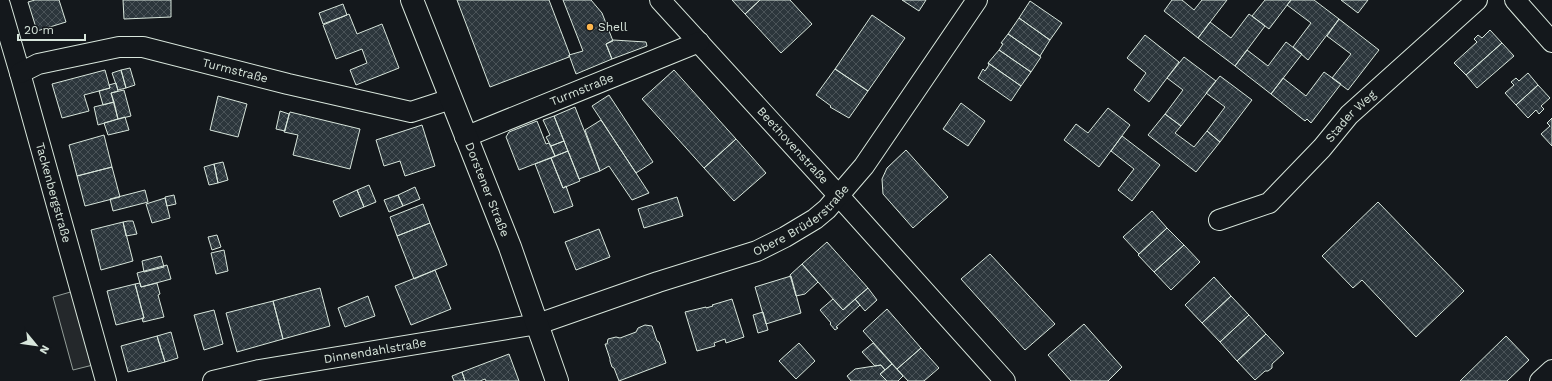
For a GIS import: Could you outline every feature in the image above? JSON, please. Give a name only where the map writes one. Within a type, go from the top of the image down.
[{"type":"main road","name":"Dorstener Straße","points":[[412,0],[465,137],[510,247],[557,381]]},
{"type":"street","name":"Beethovenstraße","points":[[660,0],[1005,381]]},
{"type":"street","name":"Obere Brüderstraße","points":[[538,324],[658,282],[757,251],[815,220],[839,196],[864,166],[977,0]]},
{"type":"street","name":"Stader Weg","points":[[1220,220],[1269,203],[1322,148],[1349,115],[1477,0]]},
{"type":"street","points":[[1515,0],[1552,42]]},
{"type":"street","name":"Tackenbergstraße","points":[[0,5],[106,381]]},
{"type":"street","name":"Turmstraße","points":[[465,137],[699,42]]},
{"type":"street","name":"Turmstraße","points":[[20,73],[38,64],[119,47],[143,47],[288,84],[411,112],[450,99]]},
{"type":"street","name":"Dinnendahlstraße","points":[[213,381],[266,368],[538,324]]},
{"type":"street","points":[[1540,381],[1552,370]]},
{"type":"shaded area","points":[[81,289],[101,363],[73,370],[53,297]]},
{"type":"building","points":[[35,0],[59,0],[66,22],[37,31],[28,2]]},
{"type":"building","points":[[123,0],[171,0],[171,17],[124,19]]},
{"type":"building","points":[[457,0],[549,0],[570,55],[569,57],[490,87]]},
{"type":"building","name":"Shell","points":[[563,0],[591,0],[602,13],[613,41],[606,44],[612,59],[576,74],[569,55],[583,51]]},
{"type":"building","points":[[732,0],[760,0],[745,14]]},
{"type":"building","points":[[760,0],[790,0],[812,24],[781,53],[745,14]]},
{"type":"building","points":[[902,0],[926,0],[919,11]]},
{"type":"building","points":[[1172,0],[1182,0],[1194,10],[1202,0],[1227,0],[1198,38],[1164,11]]},
{"type":"building","points":[[1265,0],[1291,0],[1269,29],[1252,16]]},
{"type":"building","points":[[1291,0],[1314,0],[1339,19],[1308,60],[1293,47],[1311,23],[1287,5]]},
{"type":"building","points":[[1341,0],[1368,0],[1358,13]]},
{"type":"building","points":[[1030,1],[1062,23],[1050,40],[1019,18]]},
{"type":"building","points":[[343,4],[347,15],[323,24],[319,13]]},
{"type":"building","points":[[349,14],[357,34],[382,24],[399,68],[356,85],[350,70],[367,63],[362,49],[336,59],[323,25]]},
{"type":"building","points":[[1249,14],[1265,26],[1235,66],[1198,38],[1210,22],[1231,38]]},
{"type":"building","points":[[872,15],[905,38],[868,91],[835,69]]},
{"type":"building","points":[[1019,18],[1050,40],[1040,56],[1008,34]]},
{"type":"building","points":[[1339,19],[1379,50],[1348,90],[1332,78],[1351,54],[1327,36]]},
{"type":"building","points":[[1490,30],[1502,43],[1466,75],[1454,63],[1477,42],[1474,39],[1478,35],[1482,38]]},
{"type":"building","points":[[1008,34],[1041,57],[1031,72],[999,50],[1003,44],[1001,43]]},
{"type":"building","points":[[1145,35],[1179,62],[1149,102],[1134,90],[1146,73],[1127,58]]},
{"type":"building","points":[[613,40],[646,42],[647,46],[612,59],[606,44]]},
{"type":"building","points":[[1286,42],[1302,54],[1271,94],[1235,66],[1247,50],[1268,66]]},
{"type":"building","points":[[1502,43],[1514,56],[1477,88],[1466,75]]},
{"type":"building","points":[[999,50],[1031,72],[1021,86],[988,63]]},
{"type":"building","points":[[1184,57],[1216,81],[1181,126],[1165,114],[1183,90],[1167,78]]},
{"type":"building","points":[[988,63],[1021,86],[1011,101],[978,78],[983,69],[985,71],[989,65]]},
{"type":"building","points":[[130,68],[135,85],[126,88],[121,70]]},
{"type":"building","points":[[835,69],[868,91],[849,118],[830,107],[831,106],[816,95]]},
{"type":"building","points":[[105,70],[110,88],[84,95],[89,111],[62,118],[52,84]]},
{"type":"building","points":[[121,70],[126,88],[118,90],[112,73]]},
{"type":"building","points":[[674,70],[736,139],[704,168],[642,99]]},
{"type":"building","points":[[1324,72],[1341,84],[1311,123],[1307,119],[1305,121],[1271,94],[1283,78],[1306,96]]},
{"type":"building","points":[[1528,73],[1538,85],[1516,105],[1505,93],[1514,85],[1511,82],[1516,78],[1519,81]]},
{"type":"building","points":[[1220,76],[1252,100],[1220,142],[1207,131],[1225,107],[1206,93]]},
{"type":"building","points":[[116,83],[118,91],[111,93],[114,102],[103,105],[99,91],[110,88],[109,85]]},
{"type":"building","points":[[1538,85],[1550,98],[1541,106],[1544,109],[1539,114],[1536,110],[1528,118],[1516,105]]},
{"type":"building","points":[[124,90],[131,116],[118,119],[111,93]]},
{"type":"building","points":[[609,95],[653,162],[636,173],[592,106]]},
{"type":"building","points":[[218,96],[247,104],[238,137],[210,130]]},
{"type":"building","points":[[114,102],[118,119],[98,125],[94,107]]},
{"type":"building","points":[[961,103],[985,121],[968,146],[943,129]]},
{"type":"building","points":[[575,107],[600,171],[579,179],[554,116]]},
{"type":"building","points":[[1108,108],[1130,125],[1099,167],[1064,140],[1076,124],[1088,133]]},
{"type":"building","points":[[280,111],[289,114],[285,131],[276,129]]},
{"type":"building","points":[[290,112],[360,129],[350,169],[293,155],[298,135],[284,132]]},
{"type":"building","points":[[1165,114],[1181,126],[1175,133],[1194,147],[1207,131],[1220,142],[1196,172],[1148,135]]},
{"type":"building","points":[[554,116],[564,141],[551,146],[546,137],[550,135],[543,120]]},
{"type":"building","points":[[125,117],[129,130],[108,135],[104,123]]},
{"type":"building","points":[[1552,118],[1552,146],[1541,134],[1550,126],[1547,123]]},
{"type":"building","points":[[601,120],[649,193],[632,200],[609,166],[600,171],[585,130]]},
{"type":"building","points":[[537,121],[546,144],[549,143],[555,156],[519,170],[506,137],[509,132]]},
{"type":"building","points":[[422,125],[435,166],[405,176],[400,161],[384,166],[376,140]]},
{"type":"building","points":[[104,135],[112,167],[77,176],[69,145]]},
{"type":"building","points":[[1122,136],[1160,165],[1132,201],[1118,190],[1134,169],[1111,151]]},
{"type":"building","points":[[736,139],[766,173],[734,201],[704,168]]},
{"type":"building","points":[[564,141],[568,151],[555,156],[551,146]]},
{"type":"building","points":[[906,150],[948,197],[913,228],[883,194],[882,179],[887,168]]},
{"type":"building","points":[[568,151],[580,181],[563,188],[551,158]]},
{"type":"building","points":[[551,158],[563,188],[566,186],[573,206],[554,213],[535,164]]},
{"type":"building","points":[[223,162],[228,180],[218,183],[214,164]]},
{"type":"building","points":[[214,164],[218,183],[209,185],[204,167]]},
{"type":"building","points":[[112,167],[120,197],[85,206],[77,176]]},
{"type":"building","points":[[369,185],[376,202],[364,207],[357,190]]},
{"type":"building","points":[[415,187],[420,199],[403,206],[398,195]]},
{"type":"building","points":[[145,190],[148,202],[113,211],[110,199]]},
{"type":"building","points":[[357,190],[364,207],[340,217],[333,201]]},
{"type":"building","points":[[174,195],[176,204],[167,206],[165,197]]},
{"type":"building","points":[[398,195],[403,206],[389,212],[384,200]]},
{"type":"building","points":[[677,197],[683,216],[644,228],[638,209]]},
{"type":"building","points":[[165,198],[170,218],[152,223],[146,204]]},
{"type":"building","points":[[1378,202],[1464,291],[1416,337],[1362,280],[1353,288],[1322,256]]},
{"type":"building","points":[[423,204],[430,223],[397,236],[390,217]]},
{"type":"building","points":[[1152,211],[1167,228],[1139,254],[1123,237]]},
{"type":"building","points":[[133,221],[137,234],[126,236],[123,222]]},
{"type":"building","points":[[123,222],[133,261],[101,270],[91,230]]},
{"type":"building","points":[[430,223],[447,265],[414,279],[397,236]]},
{"type":"building","points":[[1167,228],[1184,245],[1154,272],[1138,255]]},
{"type":"building","points":[[599,229],[610,257],[576,270],[565,242]]},
{"type":"building","points":[[217,235],[221,247],[212,250],[208,237]]},
{"type":"building","points":[[827,242],[868,288],[843,310],[802,264]]},
{"type":"building","points":[[1184,245],[1200,262],[1171,290],[1154,272]]},
{"type":"building","points":[[224,250],[228,271],[216,274],[211,253]]},
{"type":"building","points":[[990,254],[1055,324],[1025,350],[961,279]]},
{"type":"building","points":[[161,256],[164,267],[144,272],[142,261]]},
{"type":"building","points":[[802,264],[818,282],[805,294],[796,296],[790,275]]},
{"type":"building","points":[[167,265],[171,279],[141,287],[137,273]]},
{"type":"building","points":[[435,270],[451,309],[411,325],[395,286]]},
{"type":"building","points":[[791,276],[801,313],[766,324],[755,287]]},
{"type":"building","points":[[1214,277],[1231,296],[1202,323],[1185,305]]},
{"type":"building","points":[[140,283],[141,287],[157,283],[160,294],[158,295],[164,317],[143,322],[142,318],[144,318],[135,284]]},
{"type":"building","points":[[135,284],[144,318],[116,325],[107,291]]},
{"type":"building","points":[[320,288],[330,326],[283,339],[273,301]]},
{"type":"building","points":[[868,288],[877,300],[865,311],[855,299]]},
{"type":"building","points":[[368,296],[375,316],[345,327],[338,308]]},
{"type":"building","points":[[1231,296],[1249,315],[1220,342],[1202,323]]},
{"type":"building","points":[[732,299],[744,337],[726,343],[725,339],[714,343],[715,346],[697,351],[685,312],[706,308]]},
{"type":"building","points":[[833,299],[843,310],[855,299],[860,305],[836,327],[838,328],[835,330],[820,310]]},
{"type":"building","points":[[273,301],[283,339],[237,352],[226,313]]},
{"type":"building","points":[[887,309],[921,348],[897,369],[863,331]]},
{"type":"building","points":[[214,310],[223,344],[204,350],[194,315]]},
{"type":"building","points":[[763,312],[768,330],[758,333],[753,315]]},
{"type":"building","points":[[1249,315],[1266,334],[1237,361],[1220,342]]},
{"type":"building","points":[[1084,324],[1122,367],[1108,381],[1071,381],[1048,355]]},
{"type":"building","points":[[645,325],[652,326],[666,363],[619,381],[614,368],[612,367],[605,344],[607,344],[608,339],[616,337],[620,338],[636,332],[638,328]]},
{"type":"building","points":[[171,332],[178,358],[165,362],[157,336]]},
{"type":"building","points":[[1266,334],[1284,353],[1272,364],[1272,368],[1265,371],[1255,380],[1237,361]]},
{"type":"building","points":[[157,336],[165,362],[128,372],[121,346]]},
{"type":"building","points":[[1506,336],[1529,360],[1507,381],[1460,381]]},
{"type":"building","points":[[799,343],[815,361],[796,379],[779,361]]},
{"type":"building","points":[[873,343],[892,364],[885,370],[881,365],[875,366],[862,352]]},
{"type":"building","points":[[921,348],[939,368],[924,381],[908,381],[897,369]]},
{"type":"building","points":[[509,354],[519,381],[486,381],[485,379],[480,381],[465,381],[462,372]]},
{"type":"building","points":[[892,364],[903,376],[898,381],[887,381],[880,374]]},
{"type":"building","points":[[881,365],[885,370],[880,374],[887,381],[851,381],[847,376],[855,369]]},
{"type":"building","points":[[462,372],[465,381],[454,381],[452,376]]},
{"type":"place","name":"Shell","points":[[590,27]]}]
